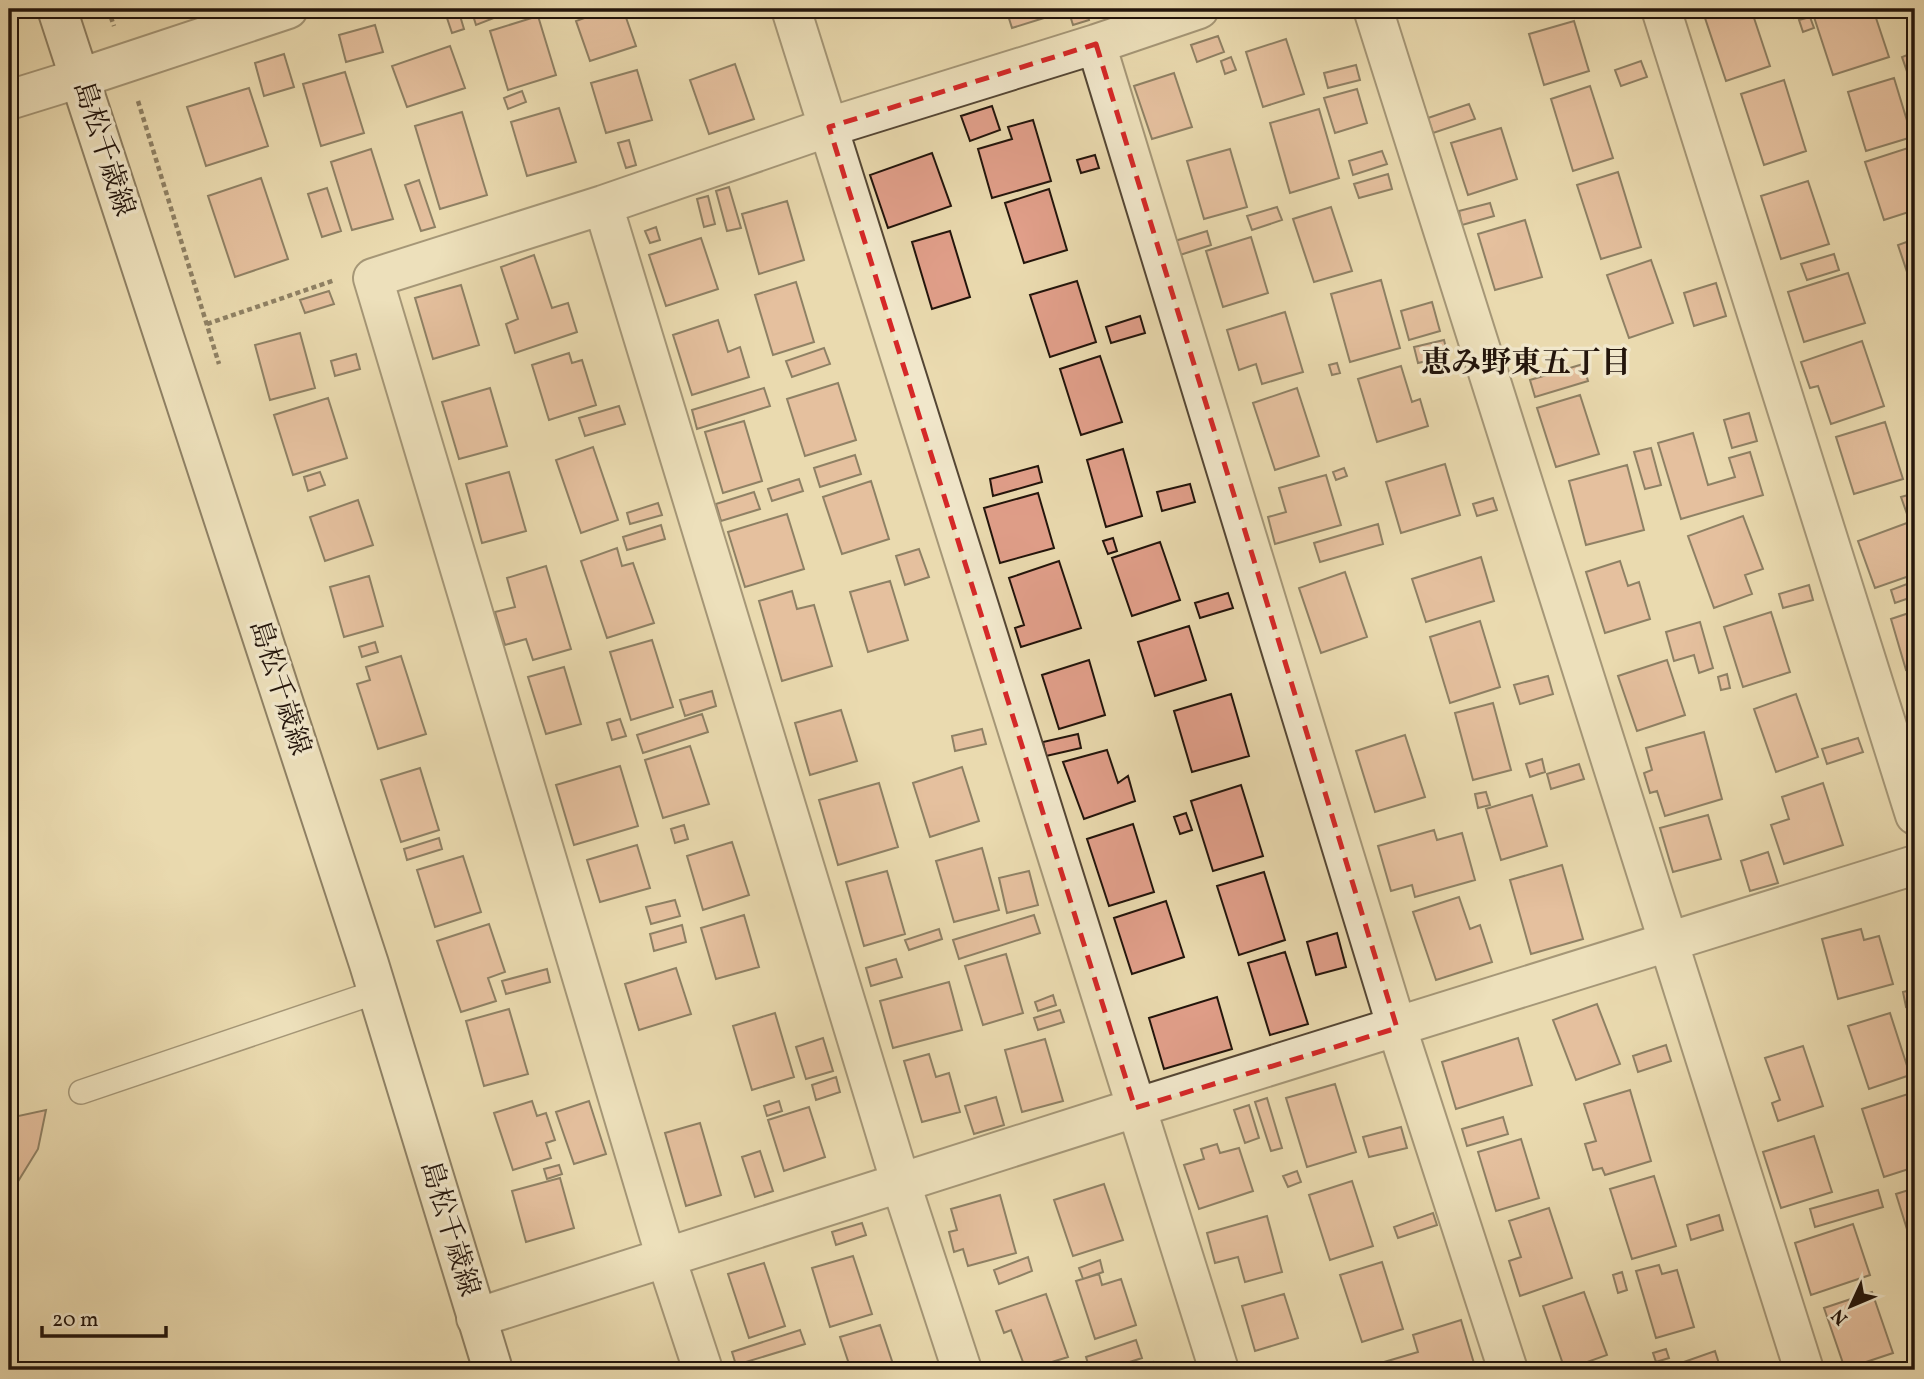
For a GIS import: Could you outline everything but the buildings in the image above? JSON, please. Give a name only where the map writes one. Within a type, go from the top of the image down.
[{"type":"street","name":"島松千歳線","points":[[57,9],[376,992],[493,1370]]},
{"type":"street","points":[[9,100],[288,9]]},
{"type":"street","points":[[790,9],[1219,1370]]},
{"type":"street","points":[[703,1370],[666,1258],[373,278],[603,205],[829,127],[1199,9]]},
{"type":"street","points":[[1373,9],[1804,1370]]},
{"type":"street","points":[[1661,9],[1915,815]]},
{"type":"street","points":[[1096,44],[1397,1028],[1508,1370]]},
{"type":"street","points":[[603,205],[901,1184],[962,1370]]},
{"type":"street","points":[[476,1318],[1135,1108],[1915,865]]},
{"type":"lane","points":[[81,1092],[376,992]]},
{"type":"path","points":[[207,324],[345,276],[373,278]]},
{"type":"highlighted area","points":[[1096,44],[1397,1028],[1135,1108],[829,127]]},
{"type":"district","name":"恵み野東五丁目","points":[[1526,364]]}]
